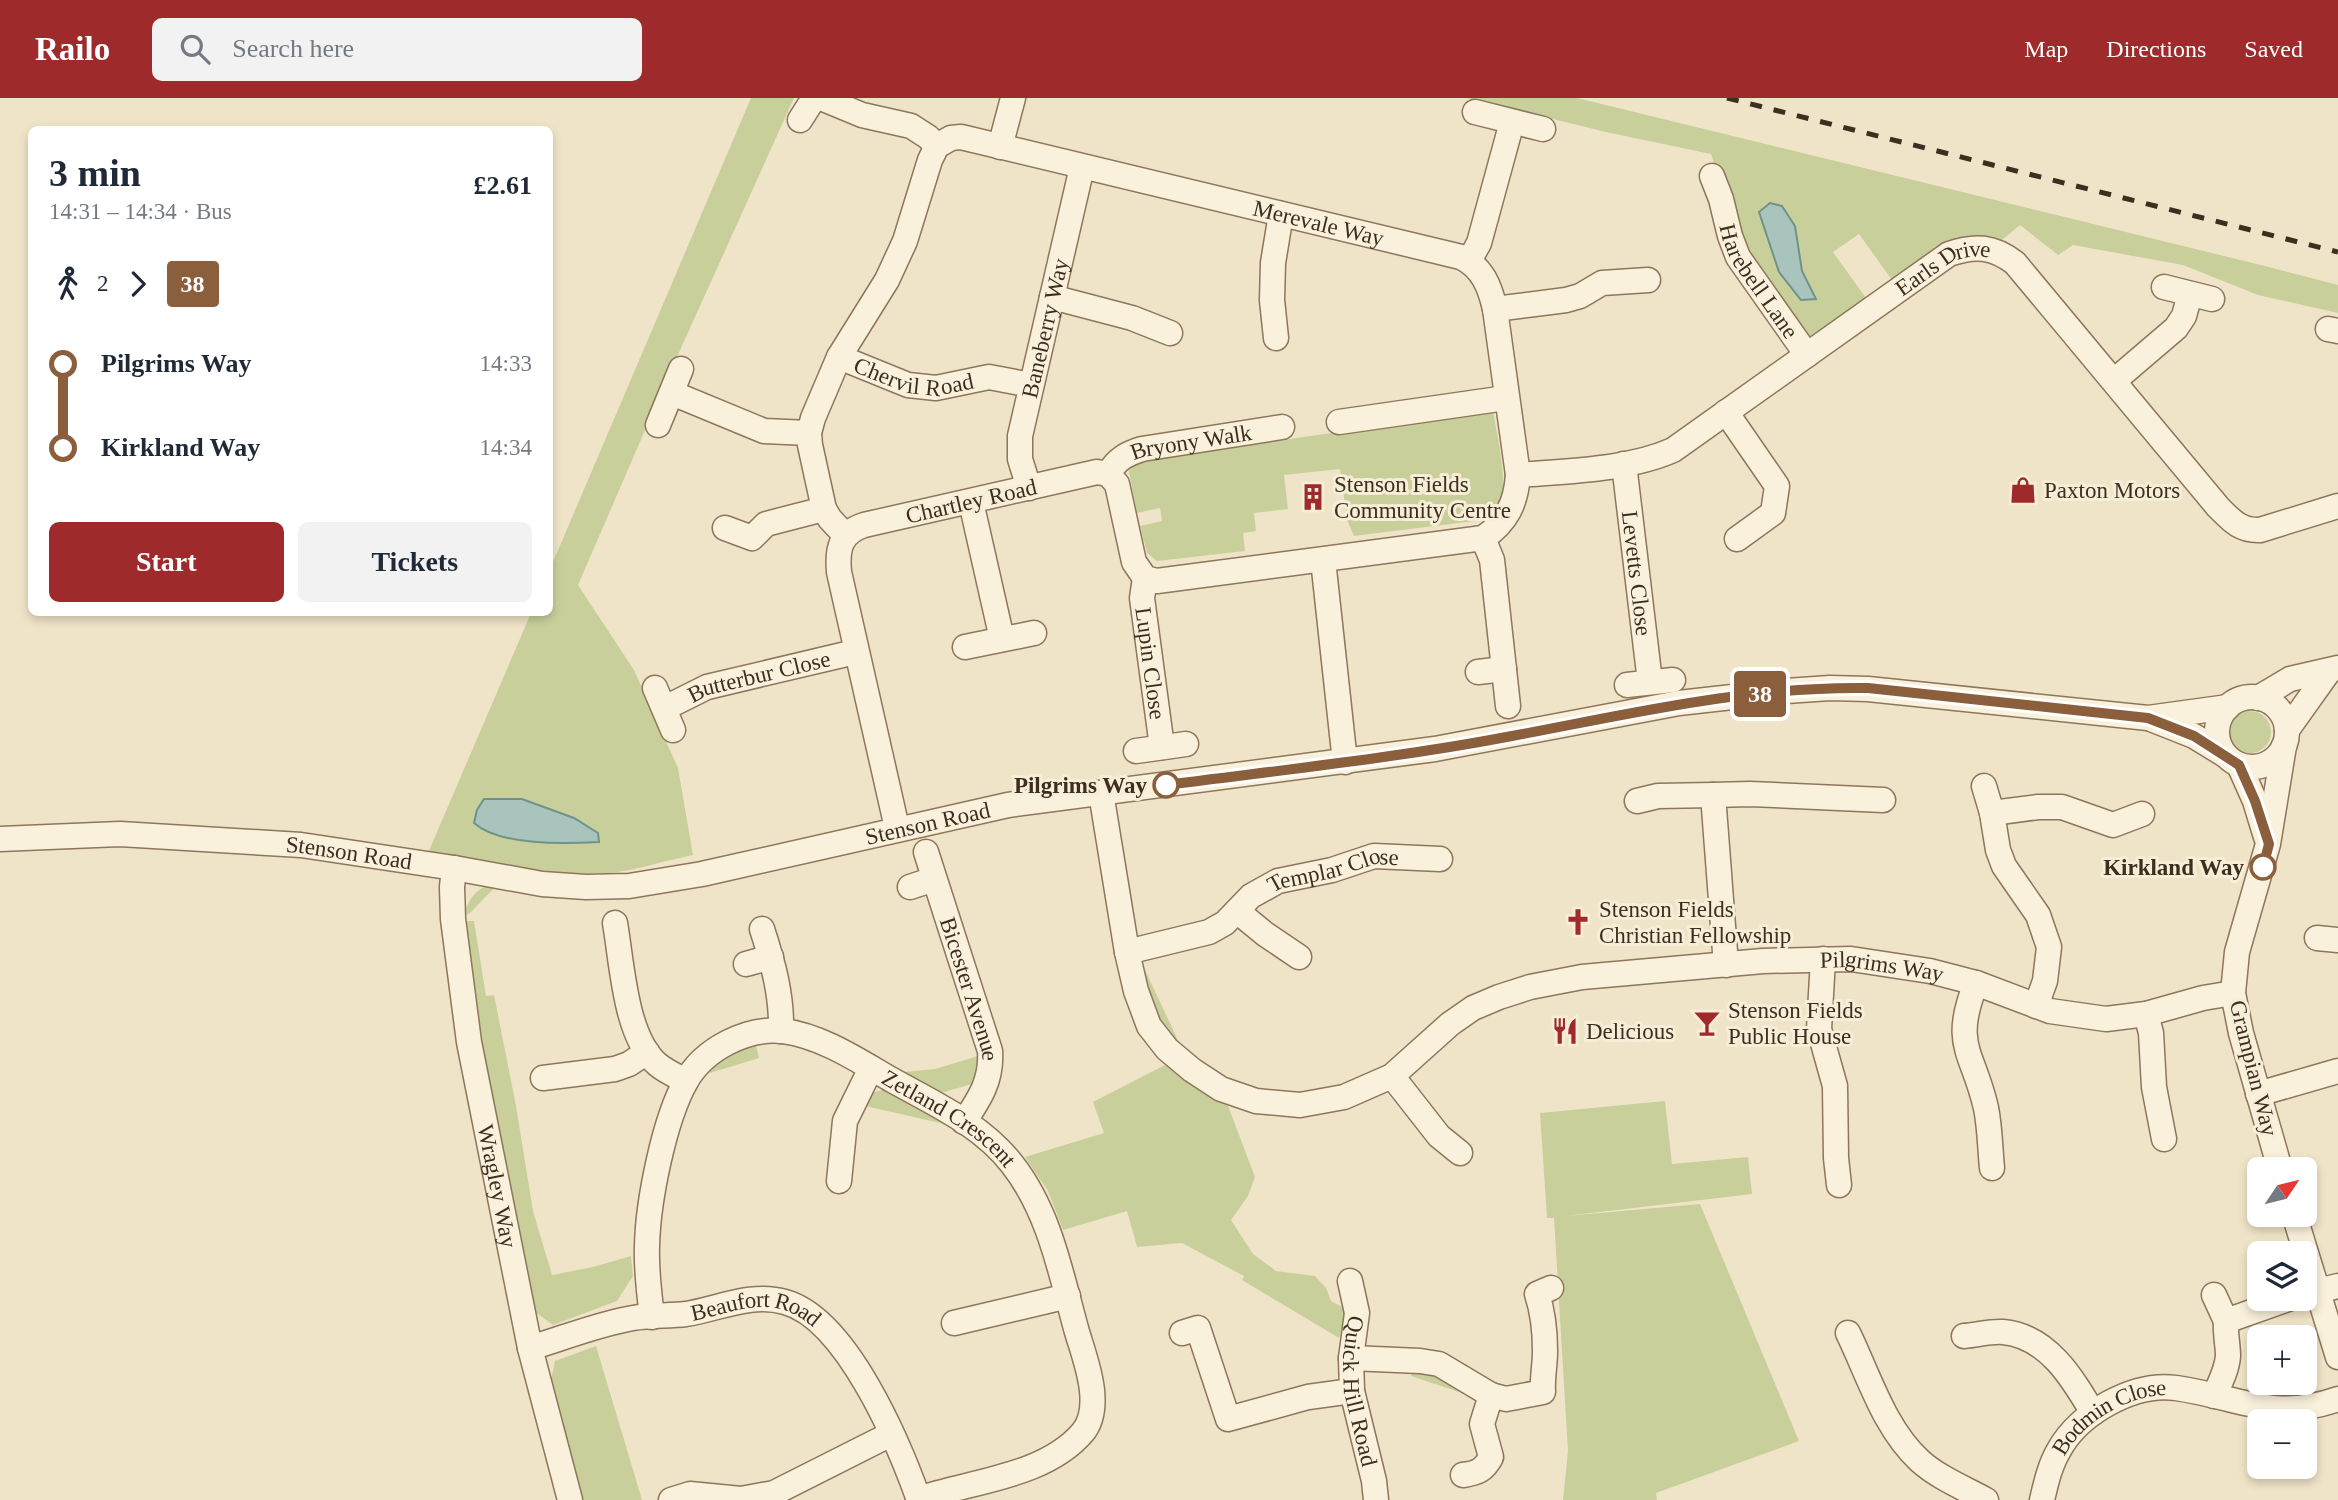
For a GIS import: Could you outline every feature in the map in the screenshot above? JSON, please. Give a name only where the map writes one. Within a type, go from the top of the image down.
[{"type":"street","points":[[800,120],[814,98]]},
{"type":"street","points":[[821,98],[862,115],[911,126],[937,146],[930,160],[905,241],[887,280],[839,357],[809,433],[824,509],[845,535],[839,546],[839,572],[897,828]]},
{"type":"street","points":[[1000,147],[1013,98]]},
{"type":"street","points":[[1475,112],[1543,129]]},
{"type":"street","points":[[1108,474],[1117,484],[1134,562],[1145,578],[1157,582],[1483,537],[1504,520],[1517,491],[1518,475],[1495,309],[1489,285],[1469,261],[1479,243],[1512,122]]},
{"type":"street","name":"Merevale Way","points":[[937,146],[951,138],[961,137],[1367,233],[1469,261]]},
{"type":"street","name":"Baneberry Way","points":[[1029,488],[1020,459],[1020,436],[1083,167]]},
{"type":"street","name":"Harebell Lane","points":[[1725,189],[1730,236],[1738,257],[1807,355]]},
{"type":"street","points":[[1276,338],[1272,300],[1273,263],[1281,214]]},
{"type":"street","name":"Earls Drive","points":[[1518,475],[1624,464],[1655,458],[1674,450],[1949,254],[1977,247],[1990,248],[2015,263],[2235,524],[2250,530],[2260,530],[2338,506]]},
{"type":"street","points":[[1495,309],[1566,300],[1602,284],[1636,289]]},
{"type":"street","points":[[2114,381],[2176,328],[2201,297],[2164,288]]},
{"type":"street","points":[[1052,297],[1132,318],[1170,333]]},
{"type":"street","name":"Chervil Road","points":[[839,357],[908,385],[936,388],[989,377],[1031,384]]},
{"type":"street","points":[[658,425],[681,369]]},
{"type":"street","points":[[672,393],[764,431],[809,433]]},
{"type":"street","points":[[1339,422],[1506,398]]},
{"type":"street","points":[[1726,412],[1777,486],[1773,513],[1737,539]]},
{"type":"street","name":"Bryony Walk","points":[[1108,474],[1125,454],[1142,449],[1282,428]]},
{"type":"street","name":"Levetts Close","points":[[1624,464],[1650,682]]},
{"type":"street","name":"Chartley Road","points":[[845,535],[864,525],[1097,472],[1108,474]]},
{"type":"street","points":[[971,502],[1002,639]]},
{"type":"street","points":[[725,528],[752,538],[766,524],[824,509]]},
{"type":"street","points":[[1483,537],[1492,560],[1508,706]]},
{"type":"street","points":[[1323,560],[1345,762]]},
{"type":"street","name":"Lupin Close","points":[[1136,751],[1174,745],[1142,598],[1145,578]]},
{"type":"street","points":[[965,647],[1034,633]]},
{"type":"street","name":"Butterbur Close","points":[[664,709],[707,687],[855,652]]},
{"type":"street","points":[[1478,672],[1504,669]]},
{"type":"street","points":[[2258,698],[2290,679],[2334,670]]},
{"type":"street","points":[[2232,760],[2250,767],[2268,763],[2278,756],[2286,738],[2334,670]]},
{"type":"street","name":"Stenson Road","points":[[0,839],[120,834],[276,843],[454,868],[542,884],[629,886],[702,874],[1008,805],[1345,762],[1510,736],[1679,704],[1830,688],[1937,694],[2148,718],[2228,707]]},
{"type":"street","points":[[2269,844],[2255,801],[2219,743],[2219,720],[2228,707],[2241,699],[2258,698],[2274,705],[2283,717],[2286,738]]},
{"type":"street","name":"Stenson Road","points":[[2148,718],[2194,736],[2232,760]]},
{"type":"street","name":"Grampian Way","points":[[2276,1157],[2241,1033],[2233,993],[2237,952],[2269,844],[2286,738]]},
{"type":"street","points":[[1984,786],[2004,866],[2038,915],[2049,947],[2045,981],[2036,1006]]},
{"type":"street","points":[[1637,801],[1658,796],[1824,787],[1883,800]]},
{"type":"street","name":"Pilgrims Way","points":[[1101,793],[1127,951],[1136,991],[1149,1026],[1167,1049],[1192,1070],[1221,1089],[1256,1101],[1312,1105],[1344,1097],[1392,1076],[1460,1016],[1499,997],[1582,977],[1763,961],[1823,959],[1892,963],[1976,983],[2036,1006],[2072,1015],[2106,1018],[2146,1014],[2203,998],[2233,993]]},
{"type":"street","points":[[1713,795],[1726,965]]},
{"type":"street","points":[[1992,813],[2062,807],[2113,825],[2142,814]]},
{"type":"street","name":"Bicester Avenue","points":[[926,852],[990,1051],[989,1077],[984,1093],[964,1122]]},
{"type":"street","name":"Templar Close","points":[[1127,951],[1195,938],[1209,932],[1224,923],[1251,896],[1278,881],[1332,870],[1374,856],[1440,859]]},
{"type":"street","name":"Wragley Way","points":[[454,868],[453,919],[469,1042],[530,1348],[570,1500]]},
{"type":"street","points":[[910,887],[934,879]]},
{"type":"street","name":"Templar Close","points":[[1237,911],[1299,957]]},
{"type":"street","points":[[615,923],[631,953],[628,1003],[638,1037],[657,1064],[686,1081]]},
{"type":"street","points":[[762,929],[782,1006],[781,1031]]},
{"type":"street","points":[[746,964],[771,957]]},
{"type":"street","points":[[1823,959],[1819,1029],[1835,1086],[1836,1158],[1840,1185]]},
{"type":"street","points":[[1976,983],[1968,1004],[1964,1036],[1966,1049],[1994,1108],[1993,1168]]},
{"type":"street","points":[[2146,1014],[2151,1033],[2154,1087],[2164,1139]]},
{"type":"street","name":"Zetland Crescent","points":[[652,1317],[646,1246],[650,1211],[669,1123],[686,1081],[706,1058],[734,1040],[765,1031],[797,1033],[872,1068],[986,1136],[1002,1152],[1034,1198],[1042,1215],[1092,1382],[1092,1406],[1084,1431],[1055,1457],[978,1484],[919,1499]]},
{"type":"street","points":[[542,1078],[615,1069],[629,1064],[647,1052]]},
{"type":"street","points":[[839,1181],[852,1147],[845,1121],[872,1068]]},
{"type":"street","points":[[2258,1094],[2338,1071]]},
{"type":"street","points":[[1392,1076],[1439,1136],[1460,1153]]},
{"type":"street","points":[[2300,1227],[2328,1289],[2338,1357]]},
{"type":"street","name":"Quick Hill Road","points":[[1351,1280],[1357,1312],[1351,1359],[1352,1391],[1376,1500]]},
{"type":"street","points":[[1351,1359],[1439,1364],[1491,1395],[1506,1399],[1544,1392],[1542,1311],[1536,1294]]},
{"type":"street","points":[[2214,1295],[2226,1321],[2228,1354],[2225,1371],[2214,1396]]},
{"type":"street","points":[[954,1323],[978,1307],[1068,1296]]},
{"type":"street","name":"Beaufort Road","points":[[530,1348],[612,1323],[686,1314],[726,1304],[762,1299],[785,1302],[801,1308],[823,1324],[850,1359],[891,1434],[919,1499]]},
{"type":"street","points":[[2226,1321],[2256,1311]]},
{"type":"street","points":[[1182,1333],[1198,1328],[1228,1419],[1308,1397],[1352,1391]]},
{"type":"street","points":[[1964,1336],[2003,1332],[2046,1337],[2093,1413]]},
{"type":"street","points":[[1848,1333],[1868,1354],[1879,1400],[1908,1448],[1944,1478],[1986,1500]]},
{"type":"street","name":"Bodmin Close","points":[[2042,1500],[2051,1465],[2071,1432],[2093,1413],[2120,1399],[2147,1390],[2173,1388],[2260,1408],[2317,1406],[2338,1399]]},
{"type":"street","points":[[1463,1475],[1478,1473],[1486,1467],[1491,1457],[1482,1424],[1491,1395]]},
{"type":"street","points":[[682,1489],[741,1499],[774,1493],[891,1434]]},
{"type":"green space","points":[[751,98],[794,98],[578,585],[634,670],[678,768],[693,855],[619,872],[586,874],[518,868],[428,853],[530,616],[553,616],[553,562]]},
{"type":"green space","points":[[1466,98],[1577,98],[2265,266],[2338,285],[2338,313],[2258,295],[2183,265],[2073,245],[2058,255],[2020,225],[2001,241],[1970,241],[1897,287],[1859,234],[1833,252],[1871,305],[1810,350],[1746,256],[1711,154]],"holes":[[[1782,206],[1795,226],[1802,271]]]},
{"type":"green space","points":[[1493,410],[1503,490],[1498,504],[1483,520],[1354,536],[1347,520],[1340,469],[1284,475],[1288,509],[1254,513],[1256,531],[1243,533],[1245,551],[1157,561],[1147,553],[1140,526],[1162,521],[1160,508],[1137,513],[1127,462]]},
{"type":"green space","points":[[2250,711],[2265,717],[2271,732],[2265,747],[2250,753],[2235,747],[2229,732],[2235,717]]},
{"type":"green space","points":[[489,884],[496,886],[469,914],[464,915],[473,896]]},
{"type":"green space","points":[[462,921],[474,921],[486,996],[494,995],[533,1211],[552,1275],[631,1256],[633,1276],[617,1301],[553,1325],[535,1312],[471,997]]},
{"type":"green space","points":[[1145,970],[1184,1053],[1165,1034],[1144,986]]},
{"type":"green space","points":[[755,1041],[759,1058],[710,1073],[706,1067]]},
{"type":"green space","points":[[978,1056],[975,1083],[941,1093],[904,1072],[935,1069]]},
{"type":"green space","points":[[1165,1065],[1207,1095],[1228,1106],[1255,1177],[1248,1196],[1231,1220],[1253,1254],[1276,1271],[1315,1276],[1326,1288],[1331,1301],[1342,1307],[1346,1316],[1339,1338],[1242,1280],[1244,1276],[1182,1243],[1137,1247],[1127,1211],[1063,1230],[1048,1191],[1025,1157],[1104,1133],[1093,1102]]},
{"type":"green space","points":[[896,1091],[962,1128],[861,1105],[871,1093]]},
{"type":"green space","points":[[1665,1101],[1672,1164],[1748,1157],[1752,1194],[1566,1216],[1700,1204],[1799,1441],[1656,1493],[1657,1500],[1563,1500],[1568,1451],[1554,1218],[1547,1218],[1540,1113]]},
{"type":"green space","points":[[596,1346],[642,1500],[582,1500],[551,1380],[555,1361]]},
{"type":"green space","points":[[1414,1366],[1439,1371],[1480,1399],[1411,1376]]},
{"type":"water","points":[[1770,203],[1782,206],[1795,226],[1802,271],[1816,299],[1801,300],[1779,272],[1759,212]]},
{"type":"water","points":[[484,799],[522,799],[574,818],[598,833],[599,842],[534,842],[485,831],[474,823],[477,810]]},
{"type":"railway","points":[[1727,98],[2338,252]]},
{"type":"bus line","name":"38","points":[[1166,785],[1435,749],[1679,704],[1786,691],[1868,688],[2148,718],[2194,736],[2239,765],[2255,801],[2269,844],[2263,867]]},
{"type":"place","name":"Paxton Motors","points":[[2023,490]]},
{"type":"place","name":"Stenson Fields Community Centre","points":[[1313,497]]},
{"type":"place","name":"Pilgrims Way","points":[[1166,785]]},
{"type":"place","name":"Kirkland Way","points":[[2263,867]]},
{"type":"place","name":"Stenson Fields Christian Fellowship","points":[[1578,922]]},
{"type":"place","name":"Stenson Fields Public House","points":[[1707,1023]]},
{"type":"place","name":"Delicious","points":[[1565,1031]]}]
